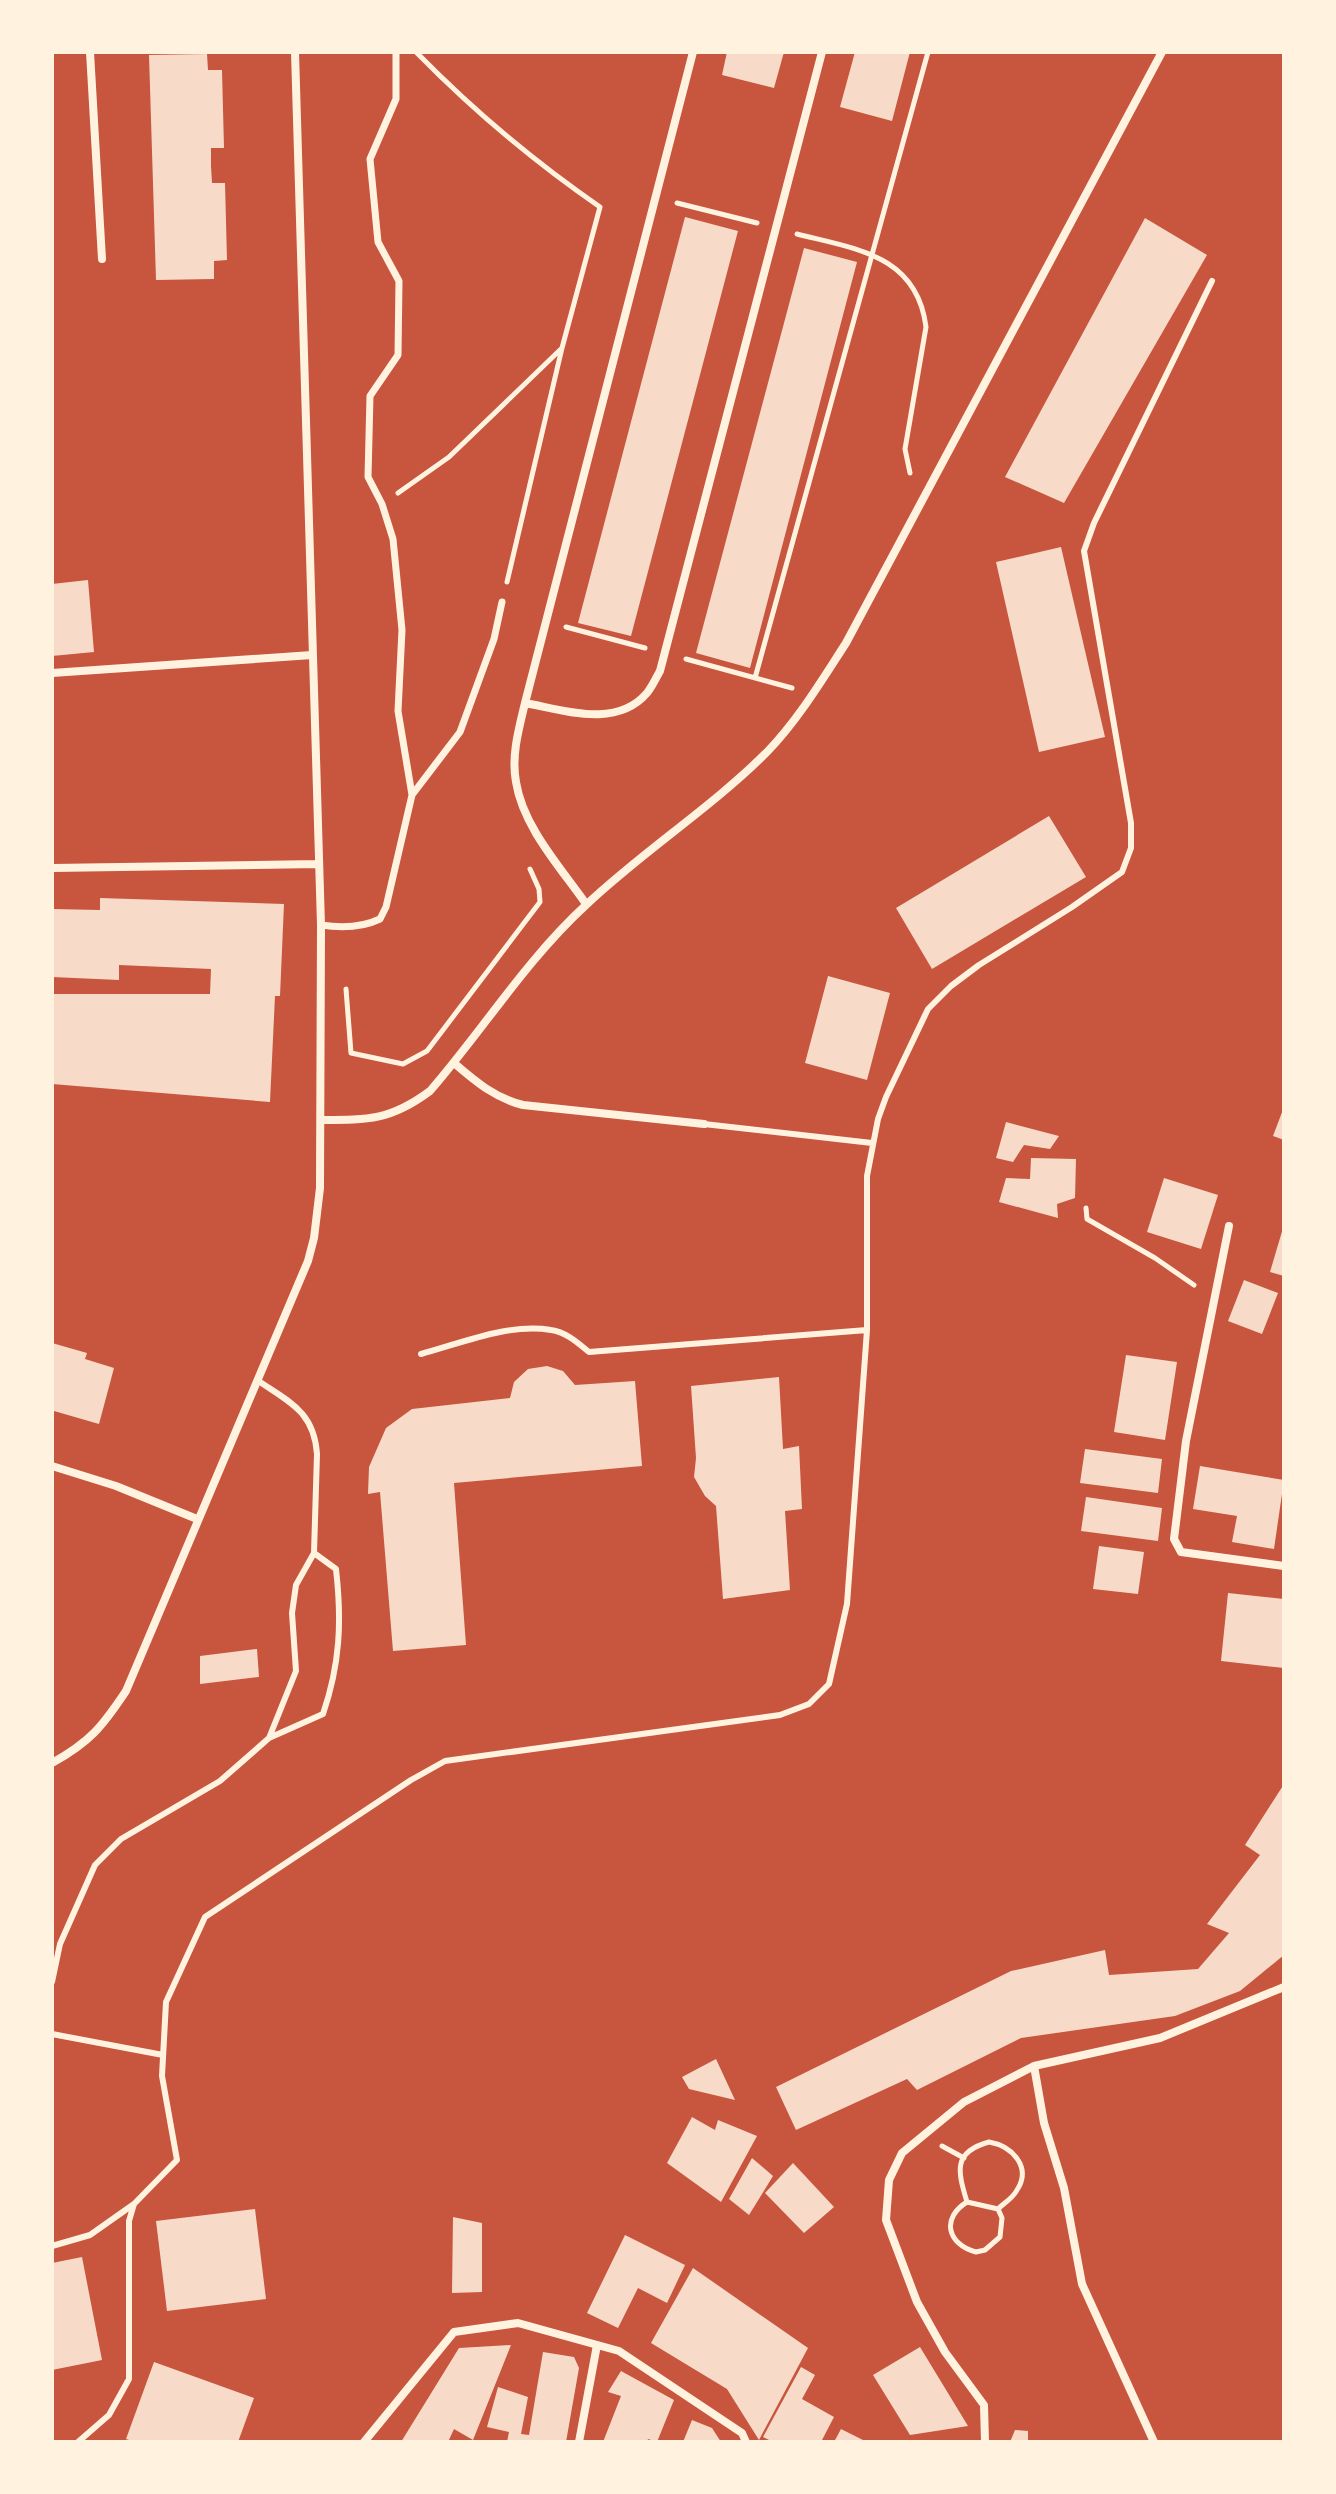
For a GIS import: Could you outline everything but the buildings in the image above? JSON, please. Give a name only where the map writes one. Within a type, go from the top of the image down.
[{"type":"street","points":[[90,52],[102,259]]},
{"type":"street","points":[[52,1763],[77,1749],[102,1728],[126,1691],[308,1261],[314,1238],[320,1188],[322,1120],[321,925],[295,52]]},
{"type":"street","points":[[321,925],[341,928],[380,919],[386,907],[412,795],[398,711],[402,618],[393,539],[382,504],[368,477],[370,396],[398,355],[399,281],[378,242],[370,159],[396,99],[396,52]]},
{"type":"street","points":[[586,904],[525,813],[516,782],[515,749],[693,52]]},
{"type":"street","points":[[525,703],[596,716],[625,709],[647,694],[660,671],[822,52]]},
{"type":"street","points":[[322,1120],[386,1116],[410,1106],[430,1091],[534,959],[586,904],[695,816],[769,750],[814,694],[846,643],[1162,52]]},
{"type":"street","points":[[412,795],[460,732],[494,639],[502,602]]},
{"type":"street","points":[[52,673],[312,655]]},
{"type":"street","points":[[52,868],[319,864]]},
{"type":"street","points":[[454,1063],[488,1092],[523,1105],[704,1124]]},
{"type":"street","points":[[1229,1226],[1186,1441],[1174,1539],[1181,1552],[1284,1565]]},
{"type":"street","points":[[52,1466],[116,1486],[197,1519]]},
{"type":"street","points":[[985,2442],[984,2405],[945,2352],[917,2302],[886,2220],[889,2180],[902,2153],[964,2102],[1034,2066],[1160,2038],[1284,1987]]},
{"type":"street","points":[[1034,2066],[1044,2123],[1064,2188],[1082,2284],[1154,2442]]},
{"type":"street","points":[[364,2442],[454,2332],[518,2323],[619,2351],[742,2433],[746,2442]]},
{"type":"street","points":[[579,2442],[597,2345]]},
{"type":"lane","points":[[52,2246],[90,2235],[134,2204],[177,2160],[162,2076],[166,2002],[205,1917],[411,1780],[445,1761],[780,1715],[809,1704],[829,1684],[847,1604],[867,1330],[867,1176],[872,1143],[886,1097],[928,1009],[979,965],[1122,872],[1131,848],[1131,823],[1084,551],[1094,523],[1212,281]]},
{"type":"lane","points":[[704,1124],[872,1143]]},
{"type":"lane","points":[[421,1354],[515,1329],[553,1330],[571,1338],[589,1352],[867,1330]]},
{"type":"lane","points":[[257,1380],[301,1411],[311,1423],[316,1438],[314,1553],[296,1585],[292,1613],[296,1671],[269,1738]]},
{"type":"lane","points":[[52,1982],[60,1944],[95,1865],[121,1839],[220,1781],[269,1738],[323,1714],[335,1681],[341,1618],[336,1569],[314,1553]]},
{"type":"lane","points":[[52,2034],[163,2055]]},
{"type":"lane","points":[[78,2442],[109,2415],[129,2379],[129,2221],[134,2204]]},
{"type":"path","points":[[416,52],[494,127],[546,170],[600,207],[562,348],[502,602]]},
{"type":"path","points":[[755,678],[928,52]]},
{"type":"path","points":[[870,253],[899,269],[923,307],[926,327],[905,449],[917,509]]},
{"type":"path","points":[[382,504],[449,457],[562,348]]},
{"type":"path","points":[[345,975],[351,1053],[403,1064],[427,1051],[540,902],[539,889],[525,860],[546,846]]},
{"type":"path","points":[[1086,1208],[1087,1219],[1155,1258],[1214,1299]]},
{"type":"path","points":[[967,2202],[958,2168],[971,2150],[989,2142],[1009,2148],[1021,2164],[1021,2183],[1016,2193],[998,2209]]},
{"type":"path","points":[[952,2152],[964,2158]]},
{"type":"path","points":[[967,2202],[998,2209]]},
{"type":"path","points":[[967,2202],[953,2214],[950,2228],[957,2243],[976,2252],[985,2250],[1000,2237],[1002,2218],[998,2209]]}]
